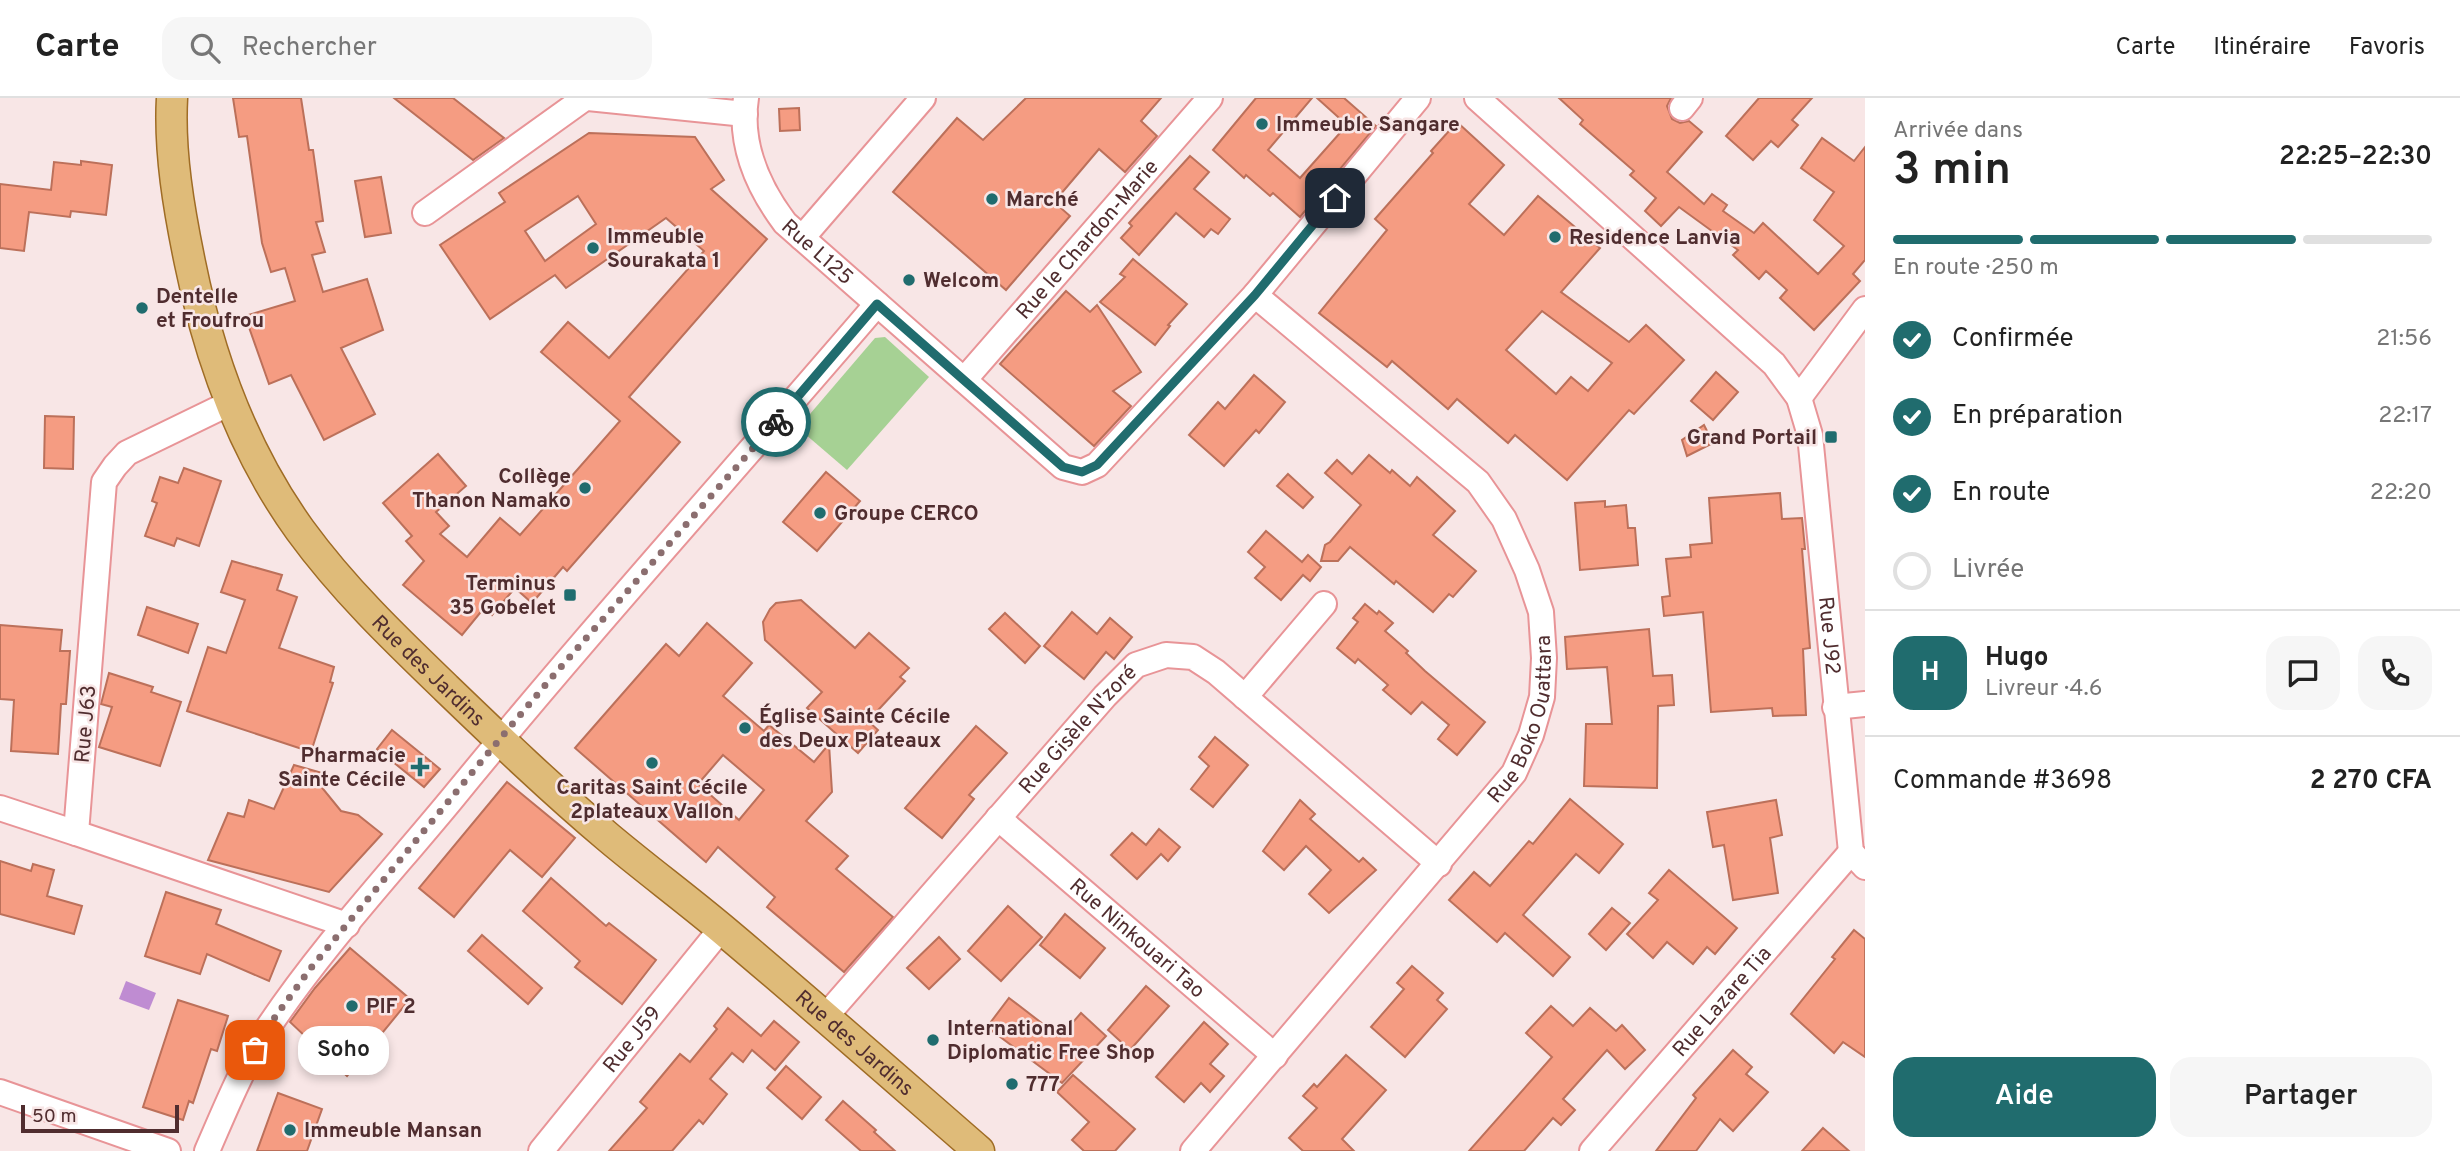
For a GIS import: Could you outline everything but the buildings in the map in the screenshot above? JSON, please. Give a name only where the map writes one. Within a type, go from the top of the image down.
[{"type":"main road","name":"Rue des Jardins","points":[[173,98],[176,176],[185,238],[210,346],[232,402],[265,472],[299,527],[337,578],[381,627],[499,740],[608,837],[825,1017],[979,1151]]},
{"type":"street","points":[[425,213],[586,98],[746,106]]},
{"type":"street","points":[[802,238],[923,98]]},
{"type":"street","name":"Rue le Chardon-Marie","points":[[964,380],[1210,98]]},
{"type":"street","name":"Rue L125","points":[[746,106],[745,135],[754,170],[763,190],[785,223],[1063,467],[1082,472],[1097,465],[1255,295],[1418,98]]},
{"type":"street","points":[[1477,98],[1774,364],[1800,398],[1865,309]]},
{"type":"street","name":"Rue Boko Ouattara","points":[[1194,1151],[1514,772],[1531,735],[1542,697],[1544,658],[1541,612],[1527,570],[1504,519],[1478,482],[1255,295]]},
{"type":"street","points":[[206,1151],[234,1088],[265,1031],[310,969],[499,740],[877,304]]},
{"type":"street","name":"Rue J92","points":[[1800,398],[1810,435],[1835,707],[1858,860]]},
{"type":"street","name":"Rue J63","points":[[76,833],[104,482],[114,466],[127,453],[232,402]]},
{"type":"street","points":[[1245,698],[1324,604]]},
{"type":"street","name":"Rue Gisèle N'zoré","points":[[825,1017],[1105,696],[1136,665],[1166,655],[1192,657],[1216,672],[1439,864]]},
{"type":"street","points":[[1835,707],[1865,704]]},
{"type":"street","points":[[0,808],[347,925]]},
{"type":"street","name":"Rue Ninkouari Tao","points":[[998,818],[1275,1056]]},
{"type":"street","name":"Rue Lazare Tia","points":[[1592,1151],[1858,860]]},
{"type":"street","name":"Rue J59","points":[[541,1151],[721,929]]},
{"type":"street","points":[[0,1092],[168,1151]]},
{"type":"green space","points":[[885,337],[929,377],[847,470],[798,428],[875,338]]},
{"type":"shaded area","points":[[126,981],[156,993],[149,1010],[119,999]]},
{"type":"way so far","points":[[255,1050],[265,1031],[310,969],[499,740],[776,422]]},
{"type":"place","name":"Immeuble Sangare","points":[[1262,124]]},
{"type":"place","name":"Marché","points":[[992,199]]},
{"type":"place","name":"Residence Lanvia","points":[[1555,237]]},
{"type":"place","name":"Immeuble Sourakata 1","points":[[593,248]]},
{"type":"place","name":"Welcom","points":[[909,280]]},
{"type":"place","name":"Dentelle et Froufrou","points":[[142,308]]},
{"type":"place","name":"Grand Portail","points":[[1831,437]]},
{"type":"place","name":"Collège Thanon Namako","points":[[585,488]]},
{"type":"place","name":"Groupe CERCO","points":[[820,513]]},
{"type":"place","name":"Terminus 35 Gobelet","points":[[570,595]]},
{"type":"place","name":"Église Sainte Cécile des Deux Plateaux","points":[[745,728]]},
{"type":"place","name":"Caritas Saint Cécile 2plateaux Vallon","points":[[652,763]]},
{"type":"place","name":"Pharmacie Sainte Cécile","points":[[420,767]]},
{"type":"place","name":"PIF 2","points":[[352,1006]]},
{"type":"place","name":"International Diplomatic Free Shop","points":[[933,1040]]},
{"type":"place","name":"Soho","points":[[255,1050]]},
{"type":"place","name":"777","points":[[1012,1084]]},
{"type":"place","name":"Immeuble Mansan","points":[[290,1130]]},
{"type":"route","points":[[776,422],[877,304],[1063,467],[1082,472],[1097,465],[1255,295],[1335,198]]}]
